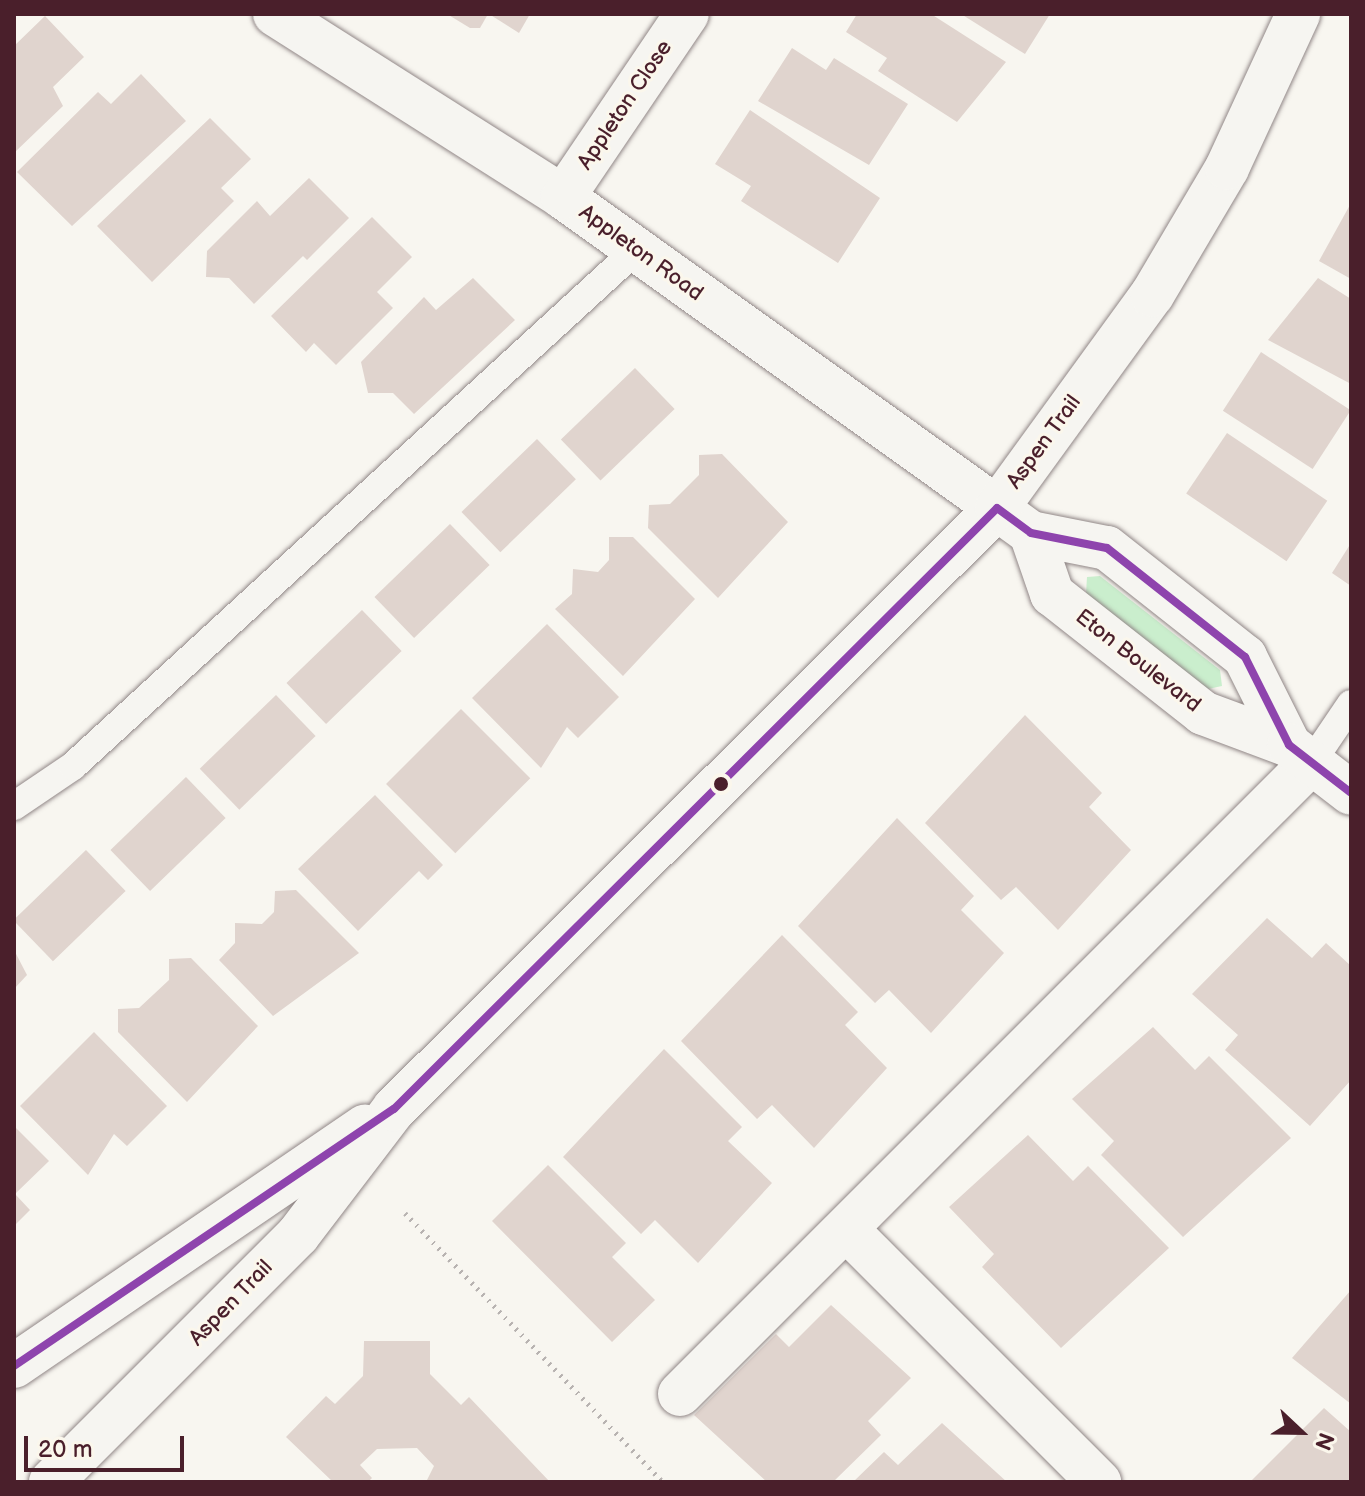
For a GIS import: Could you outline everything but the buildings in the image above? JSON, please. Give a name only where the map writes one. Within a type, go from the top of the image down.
[{"type":"street","name":"Appleton Road","points":[[275,14],[563,197],[997,508]]},
{"type":"street","name":"Appleton Close","points":[[563,197],[687,14]]},
{"type":"street","name":"Aspen Trail","points":[[51,1482],[298,1235],[394,1109],[997,508],[1152,295],[1227,168],[1298,14]]},
{"type":"street","name":"Eton Boulevard","points":[[997,508],[1031,533],[1107,548],[1245,657],[1300,754]]},
{"type":"street","name":"Eton Boulevard","points":[[1031,533],[1052,594],[1203,713],[1300,754],[1351,793]]},
{"type":"street","points":[[680,1394],[849,1232],[1300,754]]},
{"type":"street","name":"Aspen Trail","points":[[15,1366],[394,1109]]},
{"type":"street","points":[[849,1232],[1099,1482]]},
{"type":"lane","points":[[14,806],[73,766],[636,250]]},
{"type":"lane","points":[[1300,754],[1351,704]]},
{"type":"path","points":[[405,1213],[658,1480]]},
{"type":"green space","points":[[1100,576],[1220,670],[1222,686],[1208,689],[1086,594],[1087,577]]},
{"type":"transit line","points":[[14,1366],[394,1109],[997,508],[1031,533],[1107,548],[1245,657],[1289,745],[1351,793]]}]
